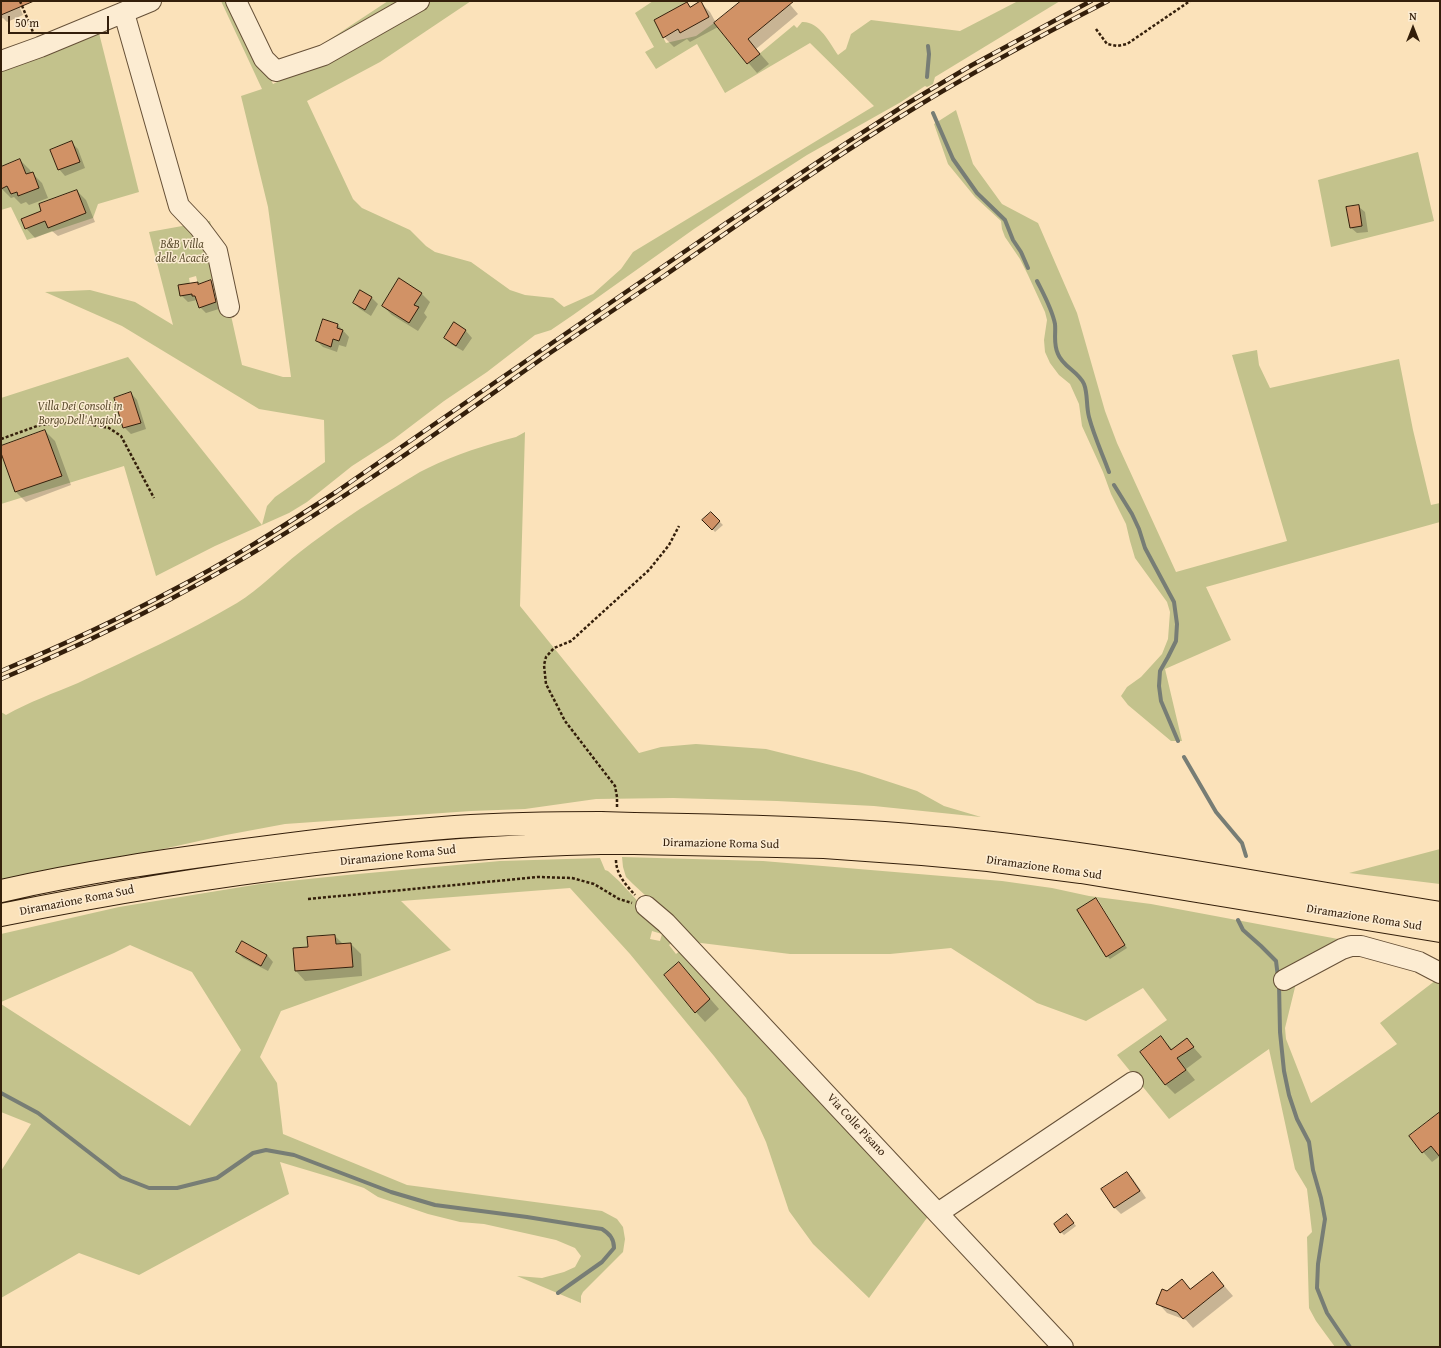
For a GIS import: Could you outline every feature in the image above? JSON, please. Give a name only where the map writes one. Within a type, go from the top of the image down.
[{"type":"highway","name":"Diramazione Roma Sud","points":[[1,891],[129,867],[306,842],[453,827],[500,825],[617,829],[801,828],[861,831],[990,843],[1107,858],[1440,913]]},
{"type":"highway","name":"Diramazione Roma Sud","points":[[1,915],[147,888],[304,865],[526,845],[617,829],[988,860],[1087,873],[1440,931]]},
{"type":"street","points":[[1,62],[151,1]]},
{"type":"street","points":[[236,1],[264,59],[276,71],[324,55],[419,1]]},
{"type":"street","points":[[124,13],[179,206],[199,227],[217,251],[229,307]]},
{"type":"street","name":"Via Colle Pisano","points":[[646,906],[666,923],[1063,1347]]},
{"type":"street","points":[[1284,980],[1342,949],[1351,946],[1361,946],[1419,962],[1440,973]]},
{"type":"street","points":[[938,1213],[1133,1082]]},
{"type":"path","points":[[20,1],[40,47]]},
{"type":"path","points":[[1096,29],[1107,44],[1117,46],[1127,44],[1190,1]]},
{"type":"path","points":[[1,439],[40,425],[78,422],[109,428],[121,436],[154,498]]},
{"type":"path","points":[[617,829],[617,797],[615,786],[565,721],[546,684],[544,665],[546,657],[554,648],[571,641],[649,570],[669,545],[679,526]]},
{"type":"path","points":[[616,859],[616,867],[624,882],[646,906]]},
{"type":"path","points":[[308,899],[538,877],[572,878],[594,884],[619,899],[646,906]]},
{"type":"green space","points":[[221,1],[231,1],[273,84],[366,38],[426,1],[471,1],[380,62],[307,101],[353,199],[362,208],[410,230],[426,246],[435,252],[471,262],[510,290],[525,295],[553,298],[564,307],[593,294],[621,269],[633,252],[874,106],[810,43],[725,93],[697,44],[656,69],[645,52],[654,47],[635,13],[653,1],[687,2],[654,20],[666,43],[696,36],[714,23],[747,64],[794,25],[797,28],[802,22],[814,25],[819,29],[828,39],[838,55],[846,49],[851,34],[871,20],[960,31],[1018,1],[1060,1],[935,77],[933,84],[927,87],[925,86],[901,102],[807,155],[748,193],[694,229],[551,330],[535,335],[487,372],[444,401],[394,439],[352,466],[307,502],[289,513],[215,546],[156,576],[124,466],[1,504],[1,453],[16,492],[62,475],[45,430],[1,446],[1,398],[128,357],[262,525],[267,506],[275,497],[325,462],[324,420],[259,409],[122,326],[45,292],[90,290],[135,302],[173,325],[149,232],[210,221],[242,365],[283,377],[291,377],[268,207],[241,96],[262,89]],"holes":[[[196,276],[198,284],[215,278],[222,300],[199,308],[195,296],[192,296],[189,278]],[[360,291],[372,297],[365,310],[353,303]],[[323,319],[338,324],[337,328],[343,330],[339,341],[333,339],[330,346],[316,341]],[[131,392],[141,422],[124,428],[114,398]]]},
{"type":"green space","points":[[388,1],[408,1],[297,61]]},
{"type":"green space","points":[[98,29],[139,192],[98,204],[93,218],[27,240],[11,207],[1,210],[1,189],[7,186],[11,194],[17,192],[18,196],[39,188],[33,172],[26,174],[20,159],[1,167],[1,66]],"holes":[[[72,142],[58,170],[50,150]],[[77,190],[86,213],[48,227],[39,204]],[[29,216],[33,226],[25,229],[21,219]]]},
{"type":"green space","points":[[956,110],[973,164],[1002,204],[1038,223],[1077,313],[1105,411],[1117,443],[1176,572],[1287,541],[1232,355],[1257,350],[1259,365],[1270,388],[1399,359],[1413,430],[1431,505],[1440,503],[1440,522],[1206,587],[1231,640],[1165,669],[1182,741],[1171,741],[1128,705],[1121,696],[1127,687],[1141,677],[1162,654],[1168,639],[1170,612],[1167,602],[1135,558],[1126,524],[1111,494],[1103,472],[1082,426],[1079,404],[1070,384],[1059,375],[1050,363],[1045,352],[1044,340],[1047,320],[1045,312],[1028,275],[1020,259],[1005,237],[1001,221],[975,197],[948,164],[934,124]]},
{"type":"green space","points":[[1418,152],[1434,221],[1331,247],[1318,180]],"holes":[[[1359,205],[1362,226],[1350,227],[1346,208]]]},
{"type":"green space","points":[[525,432],[520,606],[639,753],[661,747],[696,744],[766,749],[859,772],[917,791],[944,806],[981,817],[874,806],[777,801],[673,798],[596,799],[525,809],[471,811],[285,824],[226,835],[1,885],[1,712],[6,715],[98,674],[198,625],[237,603],[323,534],[416,474],[449,458],[516,437]]},
{"type":"green space","points":[[1440,849],[1440,884],[1349,873]]},
{"type":"green space","points":[[622,857],[763,861],[1002,881],[1052,888],[1089,896],[1151,904],[1354,942],[1300,967],[1285,1028],[1286,1039],[1311,1103],[1397,1044],[1380,1023],[1440,977],[1440,1117],[1437,1114],[1409,1136],[1422,1153],[1431,1146],[1439,1155],[1440,1154],[1440,1347],[1335,1347],[1316,1321],[1309,1308],[1307,1237],[1312,1232],[1307,1189],[1295,1169],[1269,1049],[1169,1119],[1117,1055],[1167,1020],[1143,988],[1086,1021],[1037,1003],[951,948],[890,954],[790,954],[693,942],[626,877]],"holes":[[[1097,898],[1125,945],[1106,956],[1078,910]],[[1161,1036],[1171,1050],[1193,1047],[1177,1058],[1186,1070],[1165,1085],[1140,1052]]]},
{"type":"green space","points":[[600,858],[605,870],[619,881],[929,1215],[869,1298],[813,1244],[789,1211],[766,1142],[746,1098],[714,1056],[630,954],[570,888],[401,901],[451,950],[281,1011],[260,1057],[277,1083],[283,1134],[407,1185],[602,1211],[617,1219],[623,1227],[625,1239],[623,1252],[583,1292],[581,1296],[581,1303],[517,1276],[542,1278],[564,1272],[575,1267],[581,1256],[575,1248],[556,1240],[484,1224],[460,1222],[428,1214],[378,1197],[364,1188],[280,1162],[289,1194],[139,1275],[79,1253],[1,1298],[1,1171],[31,1124],[1,1112],[1,1004],[190,1126],[241,1050],[192,972],[130,945],[1,1002],[1,934],[119,907],[260,884],[500,861]],"holes":[[[652,931],[662,934],[660,941],[650,939]],[[335,935],[336,944],[351,943],[353,967],[295,971],[293,948],[308,947],[308,937]],[[242,941],[267,955],[261,966],[236,952]],[[674,941],[681,950],[676,954],[669,945]],[[679,962],[710,999],[695,1012],[664,976]]]},
{"type":"building","points":[[1,1],[34,1],[1,15]]},
{"type":"building","points":[[701,1],[709,17],[680,33],[678,29],[663,38],[654,20],[687,2],[690,7]]},
{"type":"building","points":[[741,1],[794,1],[748,39],[760,54],[747,64],[714,23]]},
{"type":"building","points":[[72,141],[80,162],[58,170],[50,150]]},
{"type":"building","points":[[20,159],[26,174],[33,172],[39,188],[18,196],[17,192],[11,194],[7,186],[1,189],[1,167]]},
{"type":"building","points":[[77,190],[86,213],[48,228],[45,221],[25,229],[21,219],[41,211],[39,204]]},
{"type":"building","points":[[1359,205],[1362,226],[1350,228],[1346,207]]},
{"type":"building","points":[[399,278],[422,293],[414,305],[419,307],[409,323],[382,306]]},
{"type":"building","name":"B&B Villa delle Acacie","points":[[211,280],[216,302],[199,308],[195,296],[192,296],[192,294],[180,296],[178,285],[198,282],[198,284]]},
{"type":"building","points":[[360,290],[372,297],[365,310],[353,303]]},
{"type":"building","points":[[323,319],[338,324],[337,328],[343,330],[339,341],[333,339],[331,347],[316,341]]},
{"type":"building","points":[[454,322],[466,330],[456,346],[444,338]]},
{"type":"building","points":[[131,392],[141,423],[123,428],[114,398]]},
{"type":"building","name":"Villa Dei Consoli in Borgo Dell'Angiolo","points":[[45,430],[62,476],[15,492],[1,453],[1,446]]},
{"type":"building","points":[[711,512],[720,521],[712,530],[702,520]]},
{"type":"building","points":[[1096,898],[1125,945],[1106,957],[1077,910]]},
{"type":"building","points":[[335,935],[336,944],[351,943],[353,967],[295,971],[293,948],[308,947],[307,937]]},
{"type":"building","points":[[242,941],[267,955],[261,966],[236,952]]},
{"type":"building","points":[[679,962],[710,999],[695,1013],[664,975]]},
{"type":"building","points":[[1161,1036],[1171,1050],[1187,1038],[1194,1047],[1177,1058],[1186,1070],[1165,1085],[1140,1052]]},
{"type":"building","points":[[1440,1112],[1440,1157],[1431,1146],[1422,1153],[1409,1136]]},
{"type":"building","points":[[1127,1172],[1140,1191],[1114,1208],[1101,1189]]},
{"type":"building","points":[[1067,1214],[1074,1223],[1060,1233],[1054,1224]]},
{"type":"building","points":[[1213,1272],[1224,1286],[1183,1319],[1177,1312],[1156,1304],[1162,1289],[1167,1291],[1182,1279],[1190,1289]]},
{"type":"waterway","points":[[927,77],[929,54],[928,46]]},
{"type":"waterway","points":[[933,113],[953,159],[977,193],[1005,220],[1013,240],[1021,252],[1028,268]]},
{"type":"waterway","points":[[1037,281],[1048,302],[1054,318],[1055,339],[1058,354],[1063,362],[1084,384],[1089,417],[1109,472]]},
{"type":"waterway","points":[[1114,485],[1132,514],[1145,548],[1174,602],[1177,624],[1176,641],[1160,671],[1159,686],[1161,701],[1178,741]]},
{"type":"waterway","points":[[1184,757],[1216,812],[1242,843],[1246,856]]},
{"type":"waterway","points":[[1238,920],[1243,930],[1276,961],[1278,977]]},
{"type":"waterway","points":[[1279,984],[1280,1032],[1284,1071],[1289,1095],[1297,1119],[1309,1142],[1313,1170],[1325,1219],[1318,1264],[1317,1288],[1327,1313],[1350,1347]]},
{"type":"waterway","points":[[1,1093],[38,1113],[121,1177],[149,1188],[177,1188],[217,1178],[253,1153],[266,1150],[294,1155],[391,1192],[435,1205],[527,1217],[602,1229],[605,1231],[612,1239],[614,1248],[602,1262],[558,1293]]},
{"type":"railway","points":[[1,671],[128,613],[191,581],[254,544],[336,492],[726,223],[843,145],[908,103],[972,65],[1091,1]]},
{"type":"railway","points":[[1,679],[138,616],[192,588],[304,522],[428,439],[550,353],[850,149],[961,80],[1108,1]]}]
